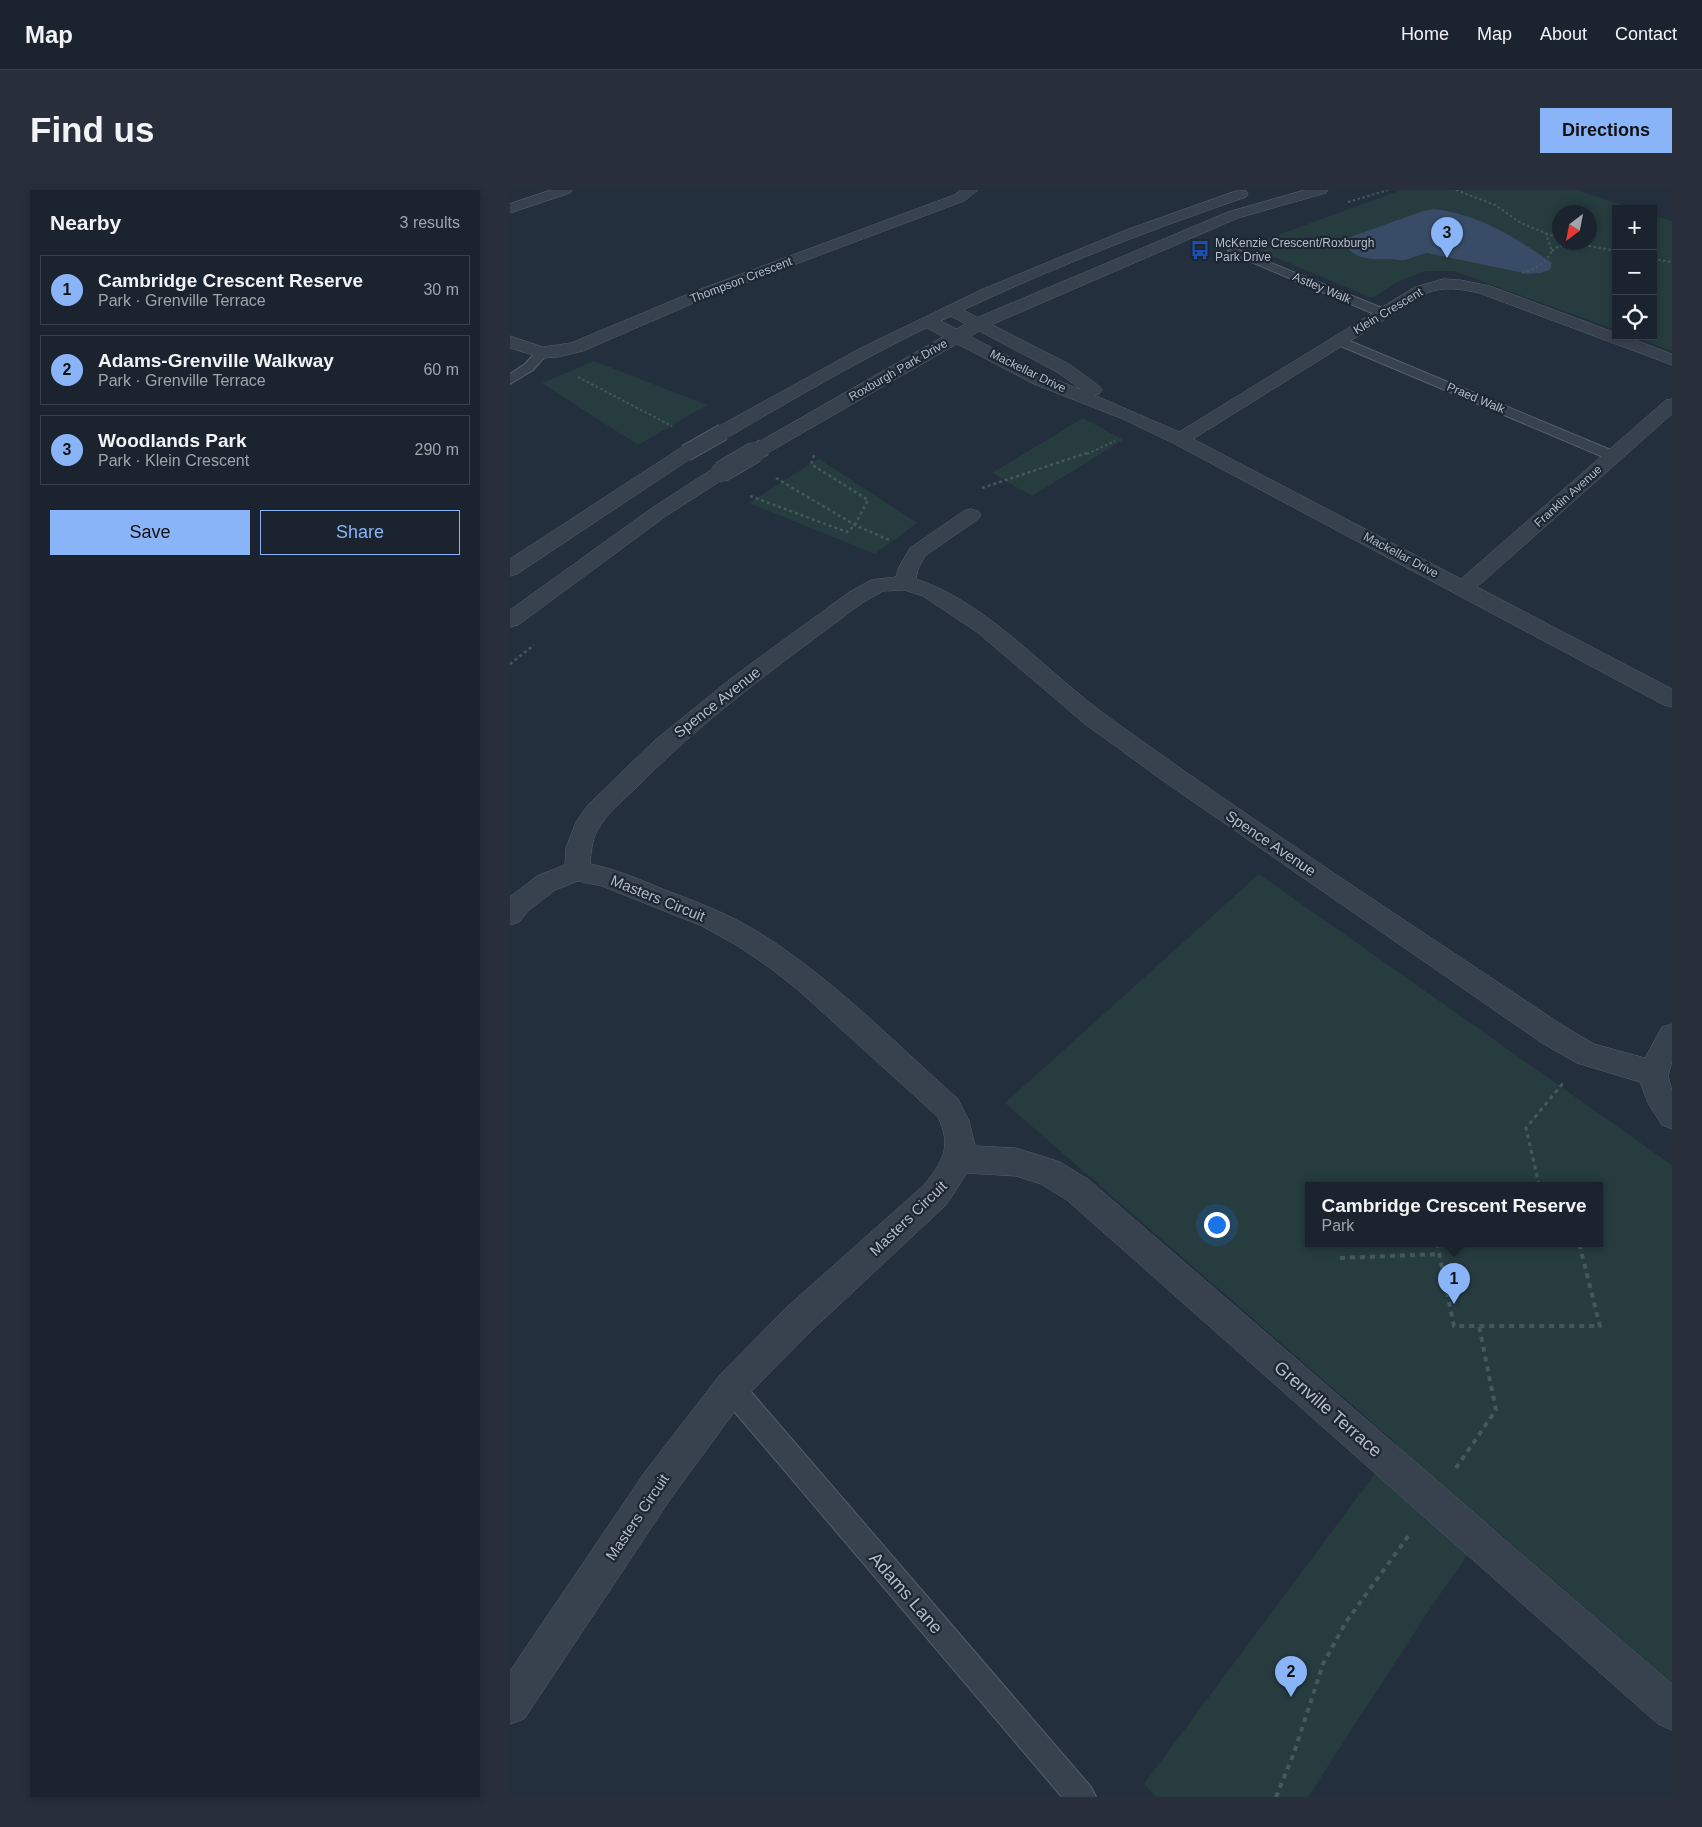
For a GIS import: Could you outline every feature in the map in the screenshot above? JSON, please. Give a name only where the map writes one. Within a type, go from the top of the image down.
[{"type":"street","points":[[510,209],[565,190]]},
{"type":"street","name":"Thompson Crescent","points":[[541,354],[556,353],[577,347],[699,295],[959,198],[971,190]]},
{"type":"street","name":"Roxburgh Park Drive","points":[[510,569],[686,453],[824,374],[951,310],[1080,253],[1198,208],[1255,190]]},
{"type":"street","name":"Roxburgh Park Drive","points":[[511,618],[659,512],[721,472],[957,336],[980,324],[1234,215],[1313,191]]},
{"type":"street","name":"Klein Crescent","points":[[1180,439],[1431,286],[1450,283],[1484,289],[1672,360]]},
{"type":"street","name":"Mackellar Drive","points":[[951,310],[1063,368],[1138,420]]},
{"type":"street","name":"Mackellar Drive","points":[[929,322],[1040,380],[1180,439],[1672,699]]},
{"type":"street","points":[[510,341],[541,354]]},
{"type":"street","name":"Franklin Avenue","points":[[1464,588],[1672,404]]},
{"type":"street","points":[[906,583],[908,569],[917,552],[971,515]]},
{"type":"street","name":"Spence Avenue","points":[[577,871],[585,829],[597,812],[662,747],[741,682],[855,598],[878,585],[906,583],[930,592],[985,627],[1093,718],[1170,774],[1536,1023],[1586,1054],[1654,1073]]},
{"type":"street","points":[[510,915],[520,903],[546,883],[577,871]]},
{"type":"street","name":"Masters Circuit","points":[[510,1705],[658,1484],[731,1388],[799,1320],[935,1195],[950,1178],[960,1159],[957,1123],[948,1108],[807,981],[779,959],[747,938],[711,919],[606,877],[577,871]]},
{"type":"street","points":[[1672,1036],[1656,1062],[1654,1073],[1657,1093],[1672,1116]]},
{"type":"street","name":"Grenville Terrace","points":[[960,1159],[1016,1162],[1049,1172],[1078,1190],[1672,1710]]},
{"type":"lane","name":"Astley Walk","points":[[1234,251],[1383,314]]},
{"type":"lane","name":"Praed Walk","points":[[1340,341],[1613,456]]},
{"type":"lane","points":[[510,380],[529,367],[541,354]]},
{"type":"lane","name":"Adams Lane","points":[[731,1388],[1081,1797]]},
{"type":"path","points":[[1456,190],[1495,205],[1521,223],[1552,236]]},
{"type":"path","points":[[1517,275],[1538,268],[1550,257],[1552,251],[1546,234]]},
{"type":"path","points":[[1597,248],[1612,250]]},
{"type":"path","points":[[1657,260],[1672,262]]},
{"type":"path","points":[[974,491],[1024,472],[1062,463],[1095,451],[1138,420]]},
{"type":"path","points":[[745,498],[752,496],[846,532],[855,525]]},
{"type":"path","points":[[510,664],[537,642]]},
{"type":"path","points":[[1538,1182],[1526,1128],[1586,1054]]},
{"type":"path","points":[[1438,1247],[1454,1326],[1600,1326],[1580,1247]]},
{"type":"path","points":[[1340,1258],[1440,1254]]},
{"type":"path","points":[[1276,1797],[1294,1753],[1324,1664],[1346,1622],[1383,1573],[1496,1410],[1479,1326]]},
{"type":"green space","points":[[1401,190],[1577,190],[1622,205],[1612,205],[1612,329],[1454,271],[1425,271],[1397,282],[1372,298],[1248,246]]},
{"type":"green space","points":[[1657,216],[1672,221],[1672,351],[1643,340],[1657,340]]},
{"type":"green space","points":[[594,361],[707,405],[638,445],[542,383]]},
{"type":"green space","points":[[1083,418],[1123,440],[1032,496],[992,473]]},
{"type":"green space","points":[[818,459],[917,523],[875,554],[749,503]]},
{"type":"green space","points":[[1259,874],[1672,1165],[1672,1683],[1489,1524],[1429,1610],[1308,1797],[1156,1797],[1144,1784],[1397,1444],[1005,1103]]},
{"type":"water","points":[[1433,209],[1449,211],[1496,228],[1552,263],[1550,270],[1529,274],[1427,253],[1404,260],[1372,259],[1354,254],[1345,245],[1348,238]]},
{"type":"place","name":"McKenzie Crescent/Roxburgh Park Drive","points":[[1200,250]]},
{"type":"place","name":"Woodlands Park","points":[[1447,258]]},
{"type":"place","name":"Cambridge Crescent Reserve","points":[[1454,1304]]},
{"type":"place","name":"Adams-Grenville Walkway","points":[[1291,1697]]}]
